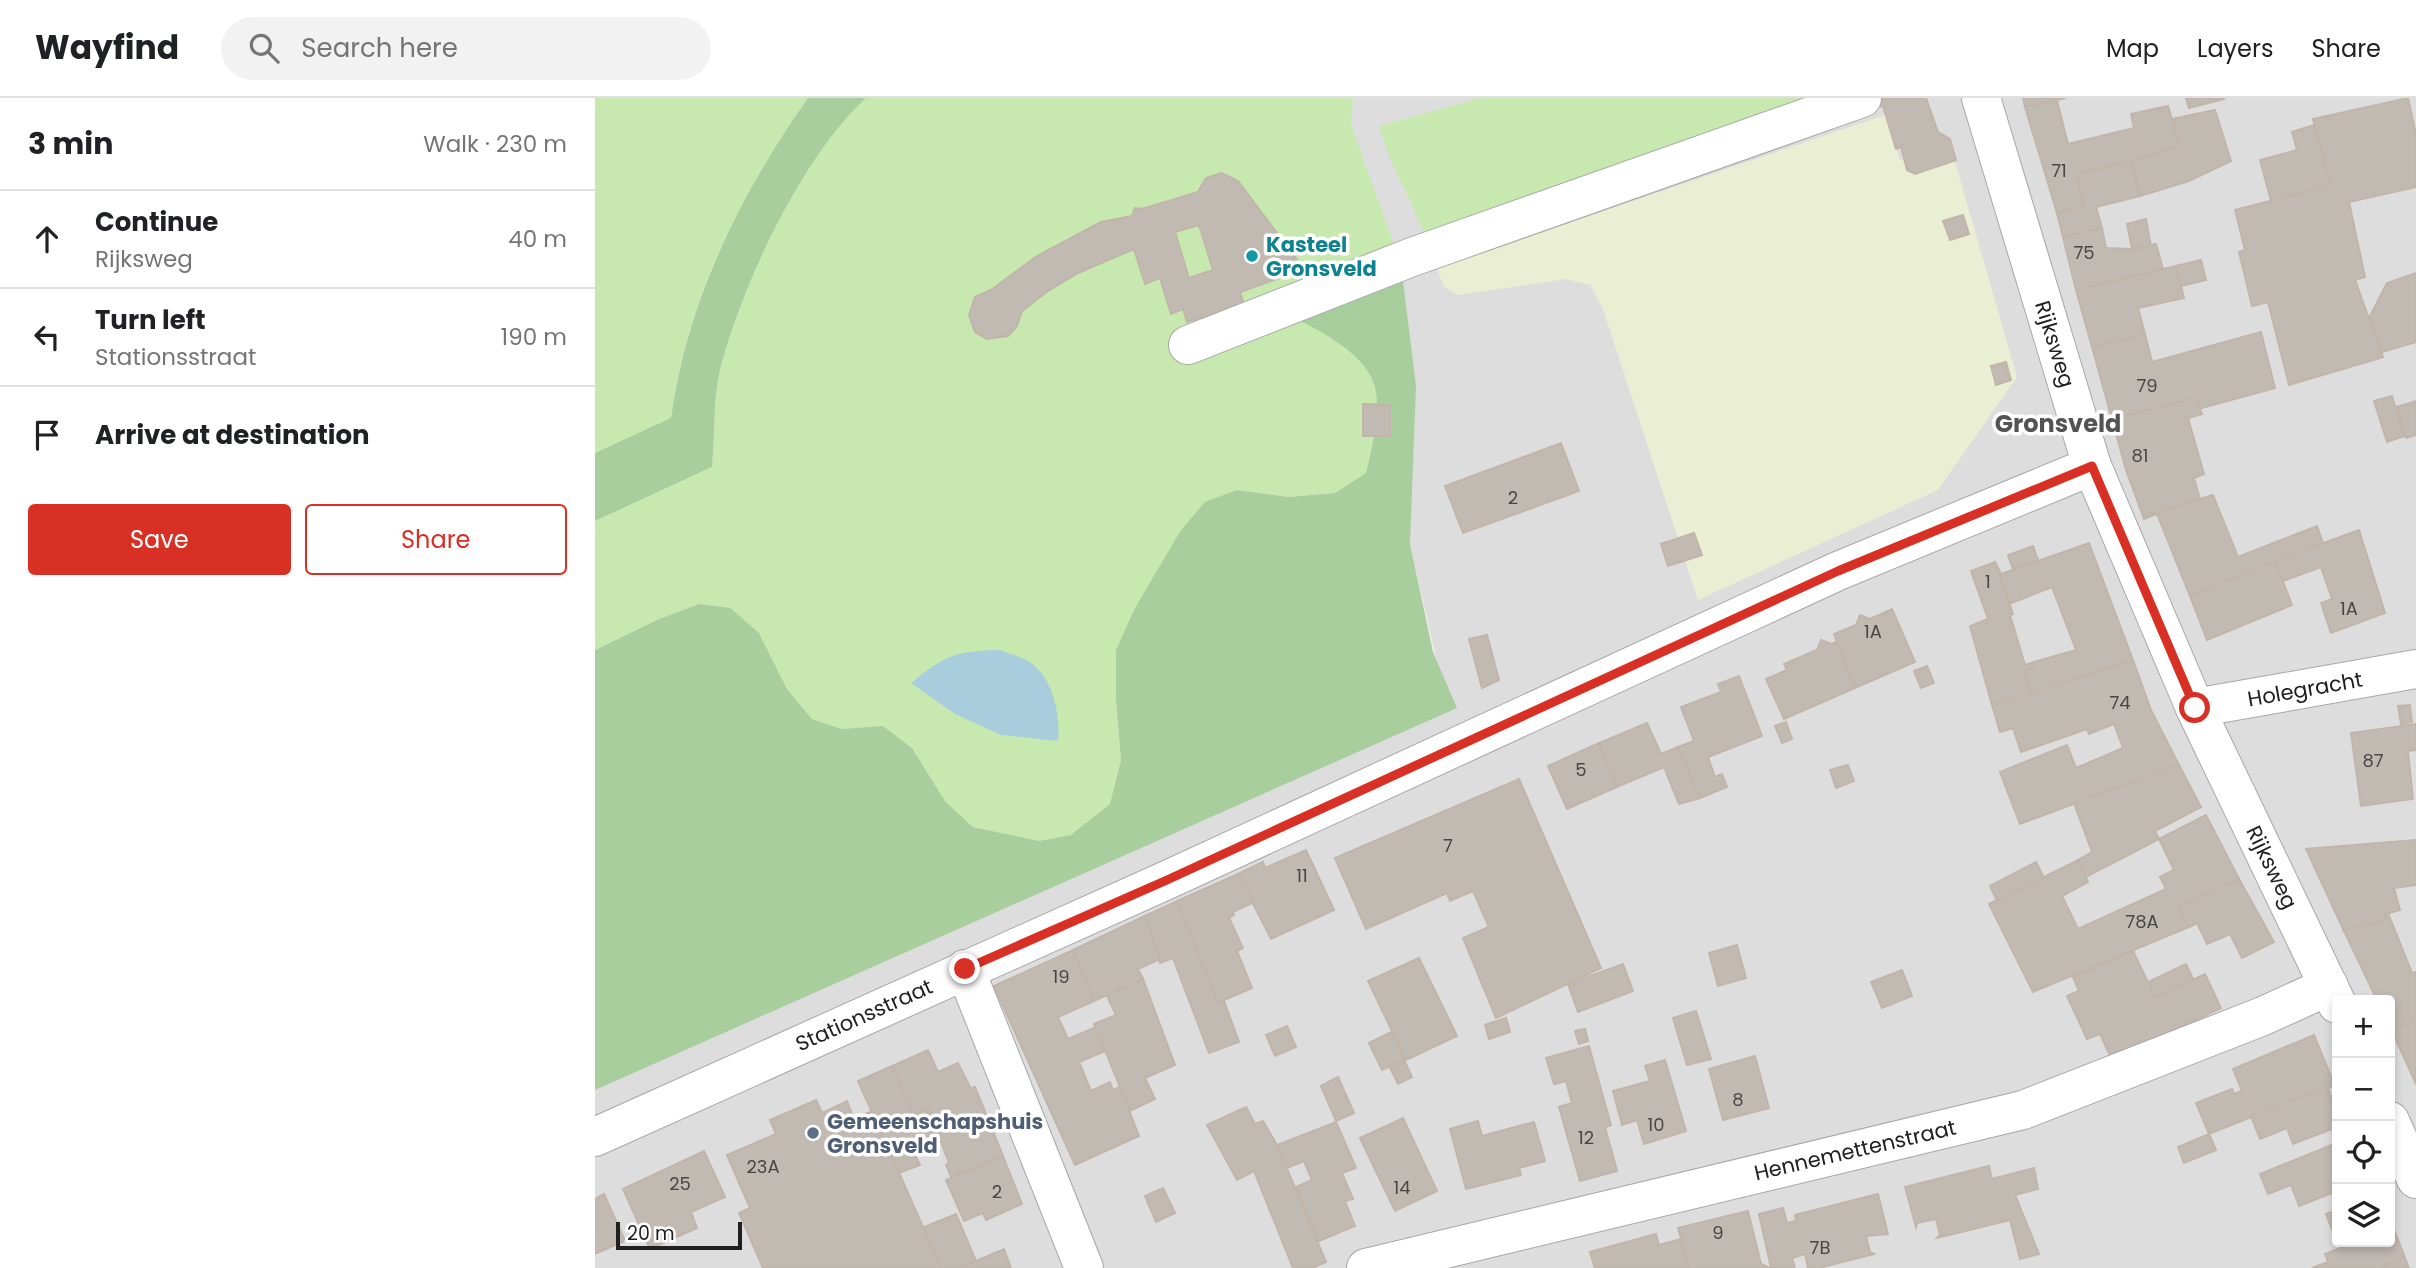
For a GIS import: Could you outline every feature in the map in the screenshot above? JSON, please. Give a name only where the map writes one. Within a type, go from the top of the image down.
[{"type":"street","points":[[1188,345],[1412,257],[1862,98]]},
{"type":"street","name":"Rijksweg","points":[[1981,98],[2092,466],[2195,708],[2333,995]]},
{"type":"street","name":"Stationsstraat","points":[[595,1137],[1167,880],[1838,571],[2092,466]]},
{"type":"street","name":"Holegracht","points":[[2195,708],[2416,669]]},
{"type":"street","points":[[965,969],[1084,1268]]},
{"type":"street","name":"Hennemettenstraat","points":[[1366,1268],[2023,1110],[2263,1016],[2332,995]]},
{"type":"street","points":[[2395,1132],[2416,1179]]},
{"type":"shaded area","points":[[1241,98],[2416,98],[2416,1268],[595,1268],[595,1000],[1437,662],[1410,544]]},
{"type":"green space","points":[[595,98],[808,98],[760,172],[720,250],[689,333],[678,375],[671,419],[595,453]]},
{"type":"green space","points":[[808,98],[866,98],[820,152],[799,185],[745,294],[719,375],[712,467],[595,521],[595,453],[671,418],[690,332],[720,250],[760,172]]},
{"type":"green space","points":[[866,98],[1353,98],[1351,125],[1395,247],[1300,321],[1344,347],[1371,376],[1377,408],[1366,473],[1335,493],[1289,497],[1237,490],[1116,650],[1116,700],[1121,760],[1110,804],[1071,835],[1039,841],[973,827],[945,801],[912,748],[883,727],[842,729],[812,719],[787,689],[759,633],[699,604],[659,619],[595,650],[595,521],[712,467],[719,375],[745,294],[799,185],[820,152]]},
{"type":"green space","points":[[1480,98],[1811,98],[1425,234],[1389,156],[1379,126]]},
{"type":"green space","points":[[1885,115],[1900,160],[1951,148],[2017,377],[1938,490],[1698,600],[1603,309],[1590,285],[1566,279],[1458,295],[1443,286],[1437,268]]},
{"type":"green space","points":[[1403,281],[1416,386],[1410,544],[1433,652],[1457,708],[595,1090],[595,650],[659,619],[699,604],[730,608],[759,633],[787,689],[812,719],[842,729],[883,726],[912,748],[945,801],[973,827],[1039,841],[1071,835],[1110,804],[1121,760],[1116,700],[1116,650],[1135,608],[1181,530],[1205,502],[1237,490],[1289,497],[1335,493],[1366,473],[1377,408],[1371,376],[1344,347],[1300,321]]},
{"type":"water","points":[[1000,650],[1026,660],[1042,674],[1056,707],[1058,741],[1001,735],[955,714],[911,683],[952,656]]},
{"type":"building","points":[[1873,98],[1926,98],[1938,132],[1950,139],[1956,160],[1915,174],[1907,170],[1901,147],[1896,149],[1883,106],[1876,107]]},
{"type":"building","points":[[2023,98],[2066,98],[2025,107]]},
{"type":"building","points":[[2186,98],[2223,98],[2224,99],[2189,108]]},
{"type":"building","points":[[2408,98],[2416,134],[2416,187],[2349,202],[2365,277],[2355,280],[2383,357],[2289,385],[2268,302],[2252,306],[2239,252],[2245,250],[2235,210],[2331,185],[2313,119]]},
{"type":"building","points":[[2057,101],[2068,144],[2134,128],[2131,114],[2168,106],[2180,146],[2148,157],[2077,174],[2084,206],[2057,213],[2025,107]]},
{"type":"building","points":[[2215,110],[2231,161],[2189,181],[2140,196],[2131,161],[2180,146],[2172,119]]},
{"type":"building","points":[[2314,125],[2331,185],[2271,201],[2260,160],[2297,150],[2292,132]]},
{"type":"building","points":[[2131,161],[2140,196],[2096,207],[2102,228],[2063,237],[2057,213],[2084,206],[2077,174]]},
{"type":"building","name":"Kasteel Gronsveld","points":[[1221,173],[1238,181],[1298,261],[1299,268],[1294,273],[1240,292],[1244,304],[1187,322],[1183,309],[1171,314],[1160,278],[1145,284],[1134,249],[1078,273],[1048,291],[1022,311],[1017,326],[1008,336],[987,339],[975,332],[969,315],[975,297],[991,290],[1037,256],[1101,222],[1132,216],[1135,208],[1142,209],[1198,192],[1206,178]],"holes":[[[1199,225],[1213,270],[1189,278],[1175,232]]]},
{"type":"building","points":[[1963,215],[1969,234],[1950,240],[1943,221]]},
{"type":"building","points":[[2146,219],[2151,246],[2132,249],[2127,224]]},
{"type":"building","points":[[2102,228],[2106,248],[2132,249],[2156,244],[2163,269],[2076,290],[2063,237]]},
{"type":"building","points":[[2201,260],[2206,280],[2181,286],[2176,266]]},
{"type":"building","points":[[2176,266],[2184,298],[2138,308],[2145,334],[2092,347],[2076,290]]},
{"type":"building","points":[[2416,273],[2416,342],[2382,352],[2370,316],[2387,283]]},
{"type":"building","points":[[2261,332],[2275,388],[2198,409],[2195,398],[2112,419],[2092,347],[2145,334],[2152,362]]},
{"type":"building","points":[[2006,362],[2011,380],[1996,385],[1991,366]]},
{"type":"building","points":[[2392,396],[2404,436],[2387,442],[2374,401]]},
{"type":"building","points":[[2195,398],[2202,414],[2188,418],[2204,474],[2194,478],[2200,499],[2143,516],[2126,470],[2112,419]]},
{"type":"building","points":[[2416,401],[2416,435],[2406,438],[2397,407]]},
{"type":"building","points":[[1363,404],[1390,405],[1390,436],[1363,436]]},
{"type":"building","points":[[1561,443],[1579,491],[1463,533],[1445,486]]},
{"type":"building","points":[[2213,495],[2238,557],[2317,526],[2323,543],[2190,596],[2157,514],[2144,519],[2143,516]]},
{"type":"building","points":[[2359,530],[2385,613],[2331,633],[2321,603],[2332,599],[2321,567],[2283,581],[2275,561]]},
{"type":"building","points":[[1694,533],[1702,555],[1668,566],[1661,544]]},
{"type":"building","points":[[2089,543],[2133,660],[2031,693],[2024,671],[2035,667],[2034,662],[2076,650],[2052,587],[2009,604],[1995,562],[2001,574]]},
{"type":"building","points":[[2033,546],[2038,560],[2013,569],[2008,555]]},
{"type":"building","points":[[2275,561],[2292,605],[2207,640],[2190,596]]},
{"type":"building","points":[[1995,562],[2013,614],[2010,615],[2025,665],[2034,662],[2035,667],[2024,671],[2031,693],[1992,705],[1970,626],[1988,619],[1971,571]]},
{"type":"building","points":[[1892,609],[1915,662],[1855,688],[1834,634],[1856,625],[1860,615],[1870,619]]},
{"type":"building","points":[[1487,635],[1499,680],[1482,688],[1469,639]]},
{"type":"building","points":[[1821,640],[1831,644],[1836,642],[1855,688],[1784,719],[1766,679],[1787,670],[1784,664],[1817,650]]},
{"type":"building","points":[[2133,660],[2151,710],[2179,765],[2020,824],[2000,772],[2067,745],[2076,768],[2123,748],[2114,724],[2089,734],[2087,729],[2021,752],[2013,728],[2000,732],[1992,705]]},
{"type":"building","points":[[1927,666],[1934,683],[1921,688],[1914,671]]},
{"type":"building","points":[[1739,676],[1762,736],[1708,757],[1715,777],[1722,774],[1727,787],[1700,798],[1678,747],[1694,741],[1681,707],[1721,692],[1718,684]]},
{"type":"building","points":[[2410,705],[2412,722],[2401,724],[2398,706]]},
{"type":"building","points":[[1786,722],[1792,739],[1782,743],[1775,726]]},
{"type":"building","points":[[1647,723],[1661,754],[1678,747],[1700,798],[1679,804],[1664,767],[1617,787],[1599,743]]},
{"type":"building","points":[[2416,724],[2416,750],[2408,751],[2413,799],[2361,806],[2351,733]]},
{"type":"building","points":[[1599,743],[1617,787],[1567,809],[1548,766]]},
{"type":"building","points":[[1848,765],[1854,781],[1836,788],[1830,770]]},
{"type":"building","points":[[2179,765],[2201,807],[2155,831],[2159,839],[2086,877],[2078,860],[2092,852],[2074,803]]},
{"type":"building","points":[[1519,779],[1601,968],[1496,1018],[1463,938],[1489,927],[1473,891],[1450,901],[1447,893],[1366,929],[1335,858]]},
{"type":"building","points":[[2206,815],[2239,879],[2178,907],[2189,927],[2033,992],[1989,904],[2078,860],[2088,882],[2062,896],[2078,929],[2166,889],[2160,877],[2174,870],[2159,839]]},
{"type":"building","points":[[2416,840],[2416,885],[2394,888],[2400,910],[2385,914],[2387,919],[2344,931],[2306,849]]},
{"type":"building","points":[[1306,850],[1334,910],[1271,939],[1238,874],[1263,862],[1265,868]]},
{"type":"building","points":[[2036,862],[2044,878],[1997,901],[1990,886]]},
{"type":"building","points":[[1238,874],[1254,902],[1233,912],[1234,915],[1229,918],[1243,948],[1237,951],[1252,988],[1218,1003],[1177,901]]},
{"type":"building","points":[[2239,879],[2274,942],[2242,958],[2230,934],[2207,944],[2197,923],[2189,927],[2178,907]]},
{"type":"building","points":[[1177,901],[1218,1003],[1224,1001],[1239,1042],[1209,1053],[1173,958],[1160,963],[1145,916]]},
{"type":"building","points":[[2388,913],[2412,973],[2416,972],[2416,1020],[2395,1030],[2395,995],[2375,995],[2344,931],[2387,919],[2385,914]]},
{"type":"building","points":[[1145,916],[1160,959],[1138,969],[1143,979],[1094,1001],[1073,950]]},
{"type":"building","points":[[1737,945],[1746,978],[1718,986],[1709,953]]},
{"type":"building","points":[[1073,950],[1094,1001],[1058,1017],[1068,1039],[1096,1027],[1105,1051],[1079,1062],[1091,1091],[1110,1082],[1113,1090],[1120,1087],[1139,1136],[1075,1165],[994,986]]},
{"type":"building","points":[[2133,951],[2155,997],[2205,974],[2221,1008],[2112,1060],[2100,1034],[2087,1039],[2067,996],[2079,991],[2073,977]]},
{"type":"building","points":[[1419,958],[1457,1036],[1406,1060],[1368,981]]},
{"type":"building","points":[[1623,964],[1633,991],[1578,1012],[1568,984]]},
{"type":"building","points":[[2186,964],[2193,979],[2155,997],[2148,982]]},
{"type":"building","points":[[1902,970],[1912,996],[1882,1008],[1871,982]]},
{"type":"building","points":[[1143,979],[1175,1065],[1145,1078],[1155,1099],[1130,1111],[1094,1024],[1116,1015],[1107,996]]},
{"type":"building","points":[[1696,1011],[1711,1059],[1687,1065],[1673,1018]]},
{"type":"building","points":[[1506,1018],[1510,1032],[1489,1039],[1485,1025]]},
{"type":"building","points":[[2416,1020],[2416,1084],[2395,1038],[2395,1030]]},
{"type":"building","points":[[1287,1026],[1296,1047],[1275,1056],[1266,1035]]},
{"type":"building","points":[[1585,1029],[1588,1041],[1579,1044],[1575,1031]]},
{"type":"building","points":[[1391,1032],[1404,1060],[1382,1070],[1369,1043]]},
{"type":"building","points":[[2314,1035],[2332,1085],[2209,1134],[2196,1103],[2232,1089],[2234,1094],[2242,1091],[2233,1069]]},
{"type":"building","points":[[1589,1046],[1611,1125],[1605,1127],[1617,1171],[1580,1181],[1559,1107],[1572,1103],[1566,1081],[1554,1084],[1546,1058]]},
{"type":"building","points":[[928,1050],[938,1072],[958,1063],[971,1089],[975,1087],[1003,1156],[951,1177],[946,1165],[949,1163],[928,1108],[913,1115],[892,1066]]},
{"type":"building","points":[[1755,1056],[1769,1108],[1723,1120],[1709,1069]]},
{"type":"building","points":[[1404,1060],[1412,1077],[1398,1084],[1390,1068]]},
{"type":"building","points":[[1665,1060],[1686,1131],[1644,1144],[1637,1120],[1622,1125],[1613,1091],[1650,1081],[1645,1066]]},
{"type":"building","points":[[892,1066],[913,1115],[928,1108],[938,1137],[912,1149],[920,1165],[899,1173],[858,1081]]},
{"type":"building","points":[[1338,1077],[1354,1113],[1336,1121],[1321,1086]]},
{"type":"building","points":[[2332,1085],[2328,1089],[2332,1099],[2332,1129],[2293,1144],[2287,1128],[2260,1139],[2251,1116]]},
{"type":"building","points":[[816,1100],[822,1113],[847,1101],[854,1119],[872,1111],[941,1268],[763,1268],[739,1213],[750,1208],[727,1155],[776,1134],[770,1120]]},
{"type":"building","points":[[1246,1107],[1255,1124],[1263,1121],[1277,1145],[1326,1262],[1312,1268],[1293,1268],[1254,1171],[1237,1180],[1207,1125]]},
{"type":"building","points":[[1403,1118],[1437,1191],[1395,1211],[1360,1138]]},
{"type":"building","points":[[1478,1121],[1482,1136],[1534,1122],[1545,1161],[1519,1168],[1521,1175],[1466,1189],[1450,1129]]},
{"type":"building","points":[[1336,1122],[1356,1168],[1342,1173],[1353,1199],[1345,1201],[1355,1226],[1319,1241],[1296,1187],[1312,1180],[1304,1161],[1287,1168],[1277,1145]]},
{"type":"building","points":[[2209,1134],[2216,1150],[2184,1163],[2178,1147]]},
{"type":"building","points":[[2332,1145],[2332,1193],[2299,1206],[2291,1185],[2268,1194],[2260,1174]]},
{"type":"building","points":[[704,1151],[725,1197],[691,1212],[697,1228],[650,1249],[623,1189]]},
{"type":"building","points":[[1003,1156],[1022,1204],[986,1220],[983,1213],[964,1221],[946,1180]]},
{"type":"building","points":[[1989,1166],[1992,1179],[2034,1168],[2038,1189],[2015,1195],[2039,1254],[2020,1259],[2010,1220],[1937,1238],[1940,1235],[1936,1219],[1917,1223],[1916,1227],[1905,1187]]},
{"type":"building","points":[[1163,1188],[1175,1213],[1156,1222],[1145,1196]]},
{"type":"building","points":[[604,1194],[625,1241],[595,1254],[595,1199]]},
{"type":"building","points":[[1878,1194],[1888,1234],[1866,1236],[1870,1252],[1874,1254],[1819,1268],[1808,1268],[1805,1254],[1792,1258],[1795,1268],[1771,1268],[1759,1214],[1783,1208],[1787,1223],[1796,1221],[1795,1215]]},
{"type":"building","points":[[1748,1211],[1761,1264],[1770,1268],[1690,1268],[1678,1228]]},
{"type":"building","points":[[2332,1212],[2332,1229],[2326,1214]]},
{"type":"building","points":[[956,1214],[976,1261],[960,1268],[941,1268],[924,1227]]},
{"type":"building","points":[[2395,1232],[2405,1258],[2379,1268],[2312,1268],[2328,1262],[2325,1254],[2342,1247],[2395,1247]]},
{"type":"building","points":[[1656,1234],[1659,1245],[1681,1239],[1690,1268],[1595,1268],[1590,1252]]},
{"type":"building","points":[[1004,1249],[1011,1268],[960,1268],[976,1261]]},
{"type":"building","points":[[2405,1258],[2409,1268],[2379,1268]]},
{"type":"place","name":"Kasteel Gronsveld","points":[[1252,256]]},
{"type":"place","name":"Gemeenschapshuis Gronsveld","points":[[813,1133]]},
{"type":"district","name":"Gronsveld","points":[[2058,423]]},
{"type":"route","points":[[965,969],[1167,880],[1838,571],[2092,466],[2195,708]]}]
